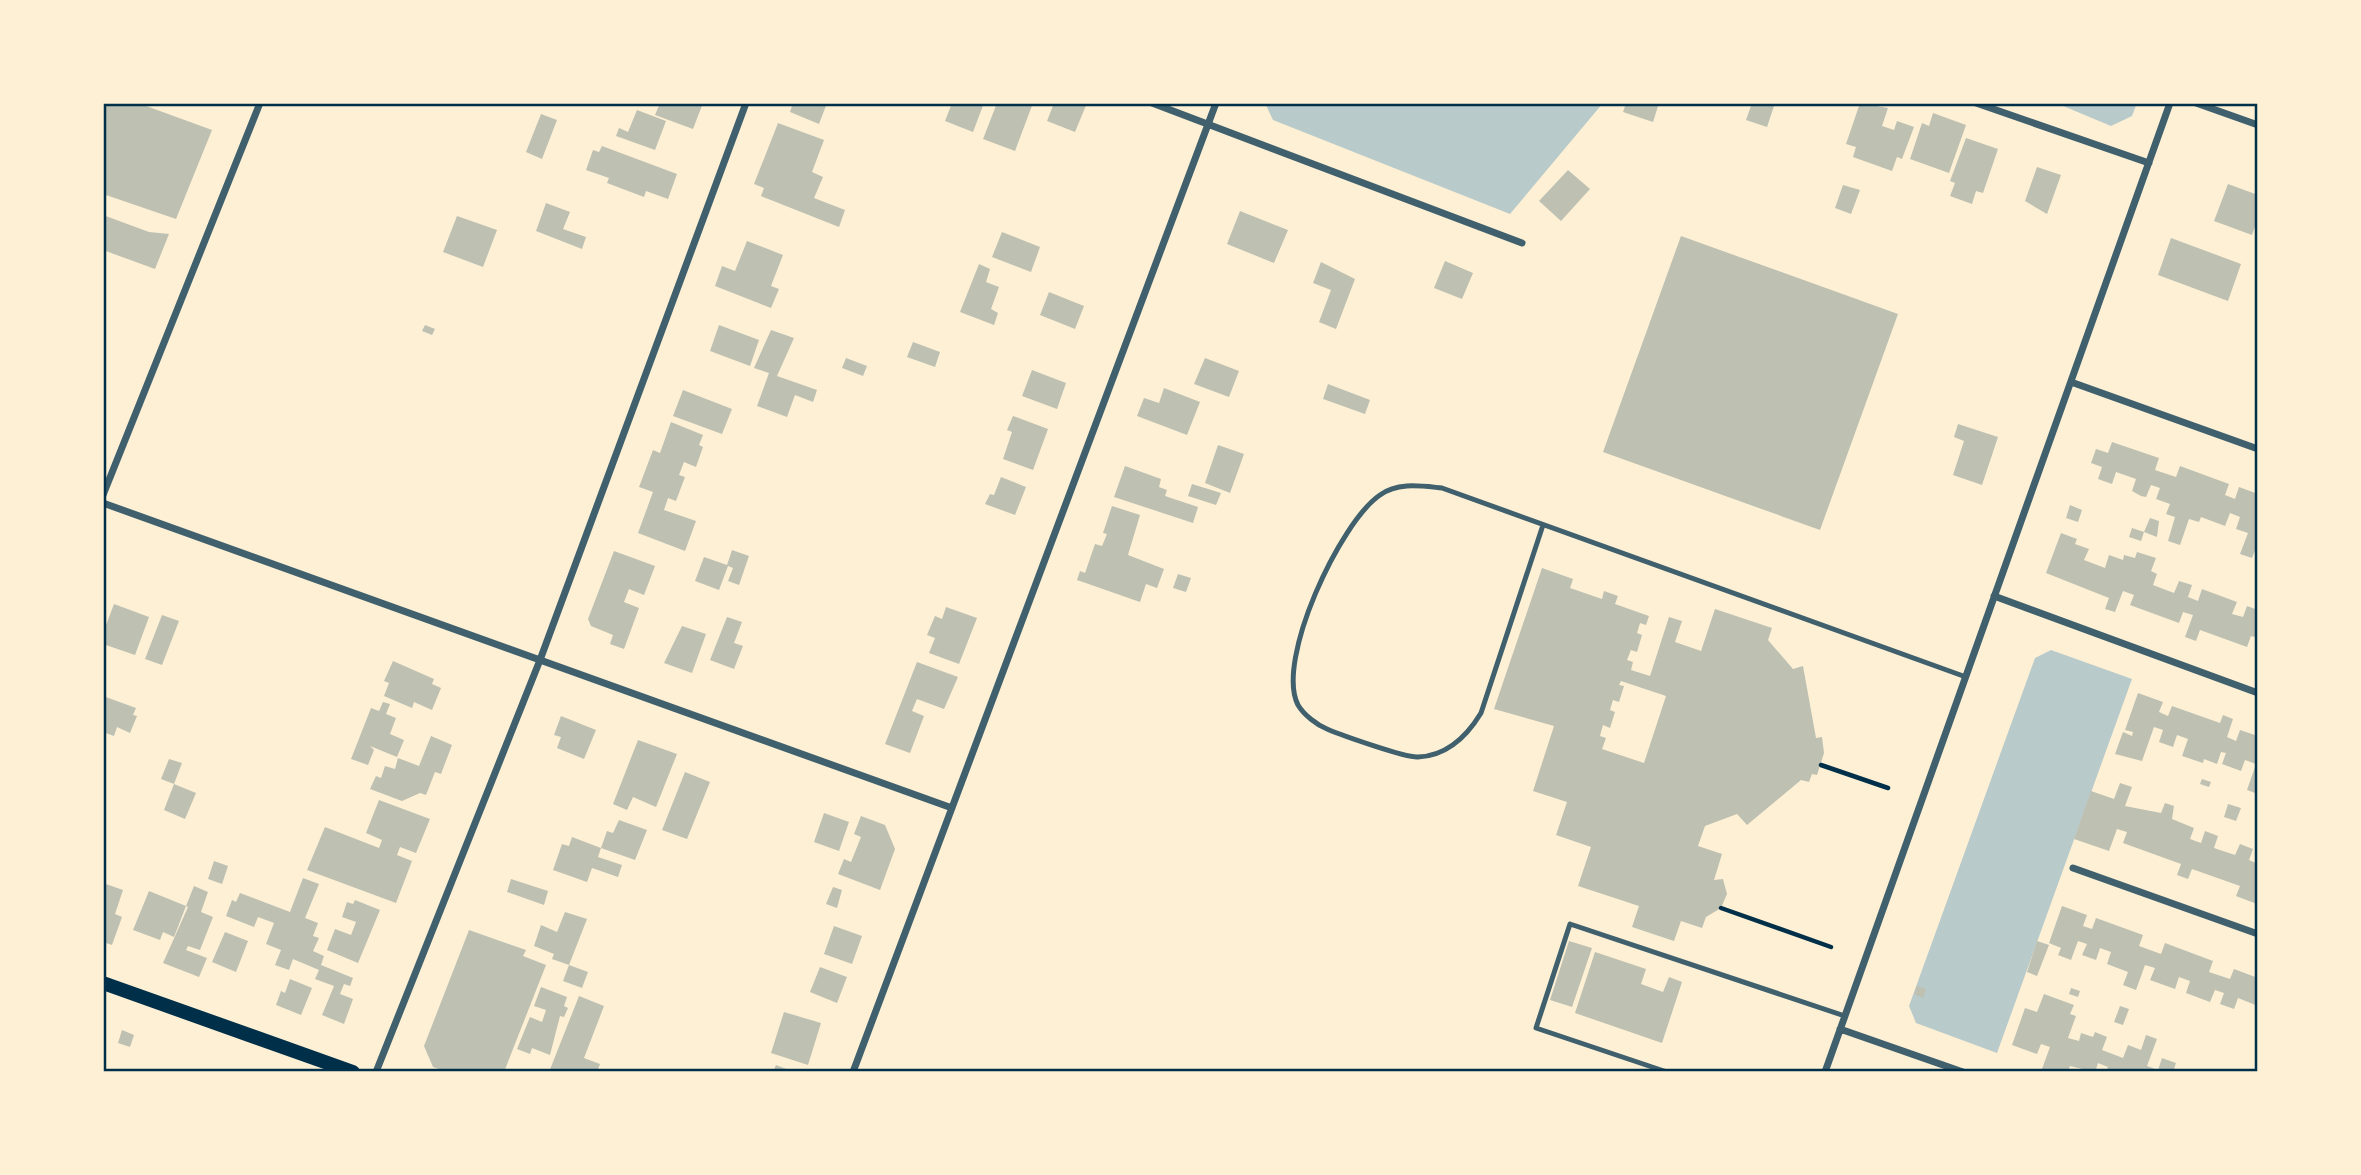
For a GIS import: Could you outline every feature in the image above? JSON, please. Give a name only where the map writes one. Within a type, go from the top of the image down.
[{"type":"main road","points":[[103,983],[353,1072]]},
{"type":"street","points":[[103,495],[260,103]]},
{"type":"street","points":[[376,1072],[540,660],[746,103]]},
{"type":"street","points":[[1152,103],[1521,243]]},
{"type":"street","points":[[853,1072],[1216,103]]},
{"type":"street","points":[[1976,103],[2149,163]]},
{"type":"street","points":[[1825,1072],[2170,103]]},
{"type":"street","points":[[2196,103],[2258,125]]},
{"type":"street","points":[[2071,382],[2258,449]]},
{"type":"street","points":[[103,503],[952,808]]},
{"type":"street","points":[[1994,596],[2258,693]]},
{"type":"street","points":[[2073,868],[2258,934]]},
{"type":"street","points":[[1840,1029],[1964,1072]]},
{"type":"lane","points":[[1543,524],[1481,713],[1471,730],[1457,744],[1417,758],[1326,729],[1299,707],[1292,686],[1295,659],[1322,577],[1337,546],[1359,516],[1380,495],[1398,486],[1442,488],[1543,524],[1966,677]]},
{"type":"lane","points":[[1667,1072],[1536,1028],[1570,924],[1845,1016]]},
{"type":"path","points":[[1821,765],[1888,788]]},
{"type":"path","points":[[1721,908],[1831,947]]},
{"type":"shaded area","points":[[1265,103],[1603,103],[1510,214],[1273,120]]},
{"type":"shaded area","points":[[2056,103],[2137,103],[2132,116],[2111,126]]},
{"type":"shaded area","points":[[2051,650],[2132,679],[1997,1053],[1916,1023],[1909,1006],[2035,658]]},
{"type":"building","points":[[103,103],[138,103],[212,130],[176,219],[103,194]]},
{"type":"building","points":[[660,103],[703,103],[693,129],[655,115]]},
{"type":"building","points":[[793,103],[827,103],[819,124],[790,112]]},
{"type":"building","points":[[952,103],[984,103],[973,132],[945,121]]},
{"type":"building","points":[[997,103],[1033,103],[1015,151],[983,139]]},
{"type":"building","points":[[1054,103],[1087,103],[1075,132],[1047,121]]},
{"type":"building","points":[[1626,103],[1659,103],[1653,122],[1623,112]]},
{"type":"building","points":[[1752,103],[1775,103],[1767,127],[1746,120]]},
{"type":"building","points":[[1860,103],[1888,108],[1882,126],[1894,130],[1897,121],[1914,127],[1902,159],[1897,157],[1892,171],[1853,157],[1856,147],[1846,144]]},
{"type":"building","points":[[637,110],[666,121],[655,150],[616,136],[619,128],[628,132]]},
{"type":"building","points":[[1933,113],[1966,125],[1949,173],[1910,159],[1922,123],[1929,126]]},
{"type":"building","points":[[541,114],[557,120],[542,159],[526,152]]},
{"type":"building","points":[[778,123],[824,140],[812,172],[823,177],[814,198],[845,210],[839,227],[761,196],[764,188],[754,184]]},
{"type":"building","points":[[1966,138],[1998,149],[1983,193],[1976,191],[1972,204],[1950,196],[1955,183],[1950,181]]},
{"type":"building","points":[[602,146],[677,174],[668,199],[646,191],[644,197],[607,183],[609,178],[586,170],[593,150],[599,152]]},
{"type":"building","points":[[2037,167],[2061,175],[2047,214],[2025,201]]},
{"type":"building","points":[[1568,170],[1590,189],[1561,221],[1539,201]]},
{"type":"building","points":[[2228,184],[2258,195],[2258,218],[2252,235],[2214,221]]},
{"type":"building","points":[[1843,185],[1860,190],[1851,214],[1835,208]]},
{"type":"building","points":[[546,203],[570,212],[563,229],[586,237],[582,249],[536,231]]},
{"type":"building","points":[[1240,211],[1288,230],[1274,263],[1227,244]]},
{"type":"building","points":[[103,215],[149,232],[169,234],[155,269],[103,250]]},
{"type":"building","points":[[457,216],[497,230],[483,267],[443,252]]},
{"type":"building","points":[[1002,232],[1040,247],[1031,272],[992,257]]},
{"type":"building","points":[[1681,236],[1898,314],[1820,530],[1603,452]]},
{"type":"building","points":[[2171,238],[2241,264],[2228,301],[2158,275]]},
{"type":"building","points":[[747,241],[783,255],[771,286],[779,289],[771,308],[715,286],[722,266],[735,271]]},
{"type":"building","points":[[1445,261],[1473,273],[1462,299],[1434,288]]},
{"type":"building","points":[[1321,262],[1355,279],[1336,329],[1319,322],[1331,290],[1313,283]]},
{"type":"building","points":[[979,264],[990,269],[986,282],[999,287],[991,309],[998,313],[994,325],[960,312]]},
{"type":"building","points":[[1049,292],[1084,306],[1075,329],[1040,315]]},
{"type":"building","points":[[425,325],[435,329],[432,335],[422,331]]},
{"type":"building","points":[[719,325],[759,340],[750,366],[710,351]]},
{"type":"building","points":[[771,330],[794,338],[777,376],[817,390],[813,402],[795,395],[787,417],[757,406],[769,373],[754,368]]},
{"type":"building","points":[[913,342],[940,352],[935,367],[907,357]]},
{"type":"building","points":[[846,358],[867,366],[863,376],[842,368]]},
{"type":"building","points":[[1205,358],[1239,371],[1229,397],[1194,384]]},
{"type":"building","points":[[1032,370],[1066,383],[1057,409],[1022,396]]},
{"type":"building","points":[[1328,384],[1370,400],[1365,414],[1323,399]]},
{"type":"building","points":[[1164,388],[1200,402],[1187,435],[1137,416],[1144,398],[1159,403]]},
{"type":"building","points":[[683,390],[732,409],[722,434],[673,416]]},
{"type":"building","points":[[1013,416],[1048,429],[1033,470],[1003,459],[1012,432],[1007,430]]},
{"type":"building","points":[[671,422],[703,435],[699,445],[703,447],[696,467],[684,462],[679,475],[685,477],[676,501],[668,498],[664,510],[696,521],[685,551],[638,533],[653,492],[639,487],[653,450],[660,453]]},
{"type":"building","points":[[1958,424],[1998,437],[1982,485],[1953,475],[1964,441],[1954,437]]},
{"type":"building","points":[[2112,442],[2159,458],[2155,470],[2176,477],[2180,466],[2229,484],[2225,495],[2235,499],[2239,487],[2258,494],[2258,543],[2252,558],[2240,554],[2248,533],[2236,529],[2240,517],[2230,513],[2225,526],[2201,517],[2199,522],[2189,519],[2180,545],[2168,541],[2175,517],[2166,514],[2170,504],[2156,499],[2160,488],[2151,485],[2146,497],[2132,491],[2136,479],[2116,472],[2112,484],[2098,479],[2102,467],[2091,463],[2096,449],[2108,453]]},
{"type":"building","points":[[1218,445],[1244,454],[1230,493],[1205,483]]},
{"type":"building","points":[[1125,466],[1161,479],[1159,487],[1167,490],[1165,496],[1198,507],[1193,523],[1114,497]]},
{"type":"building","points":[[1001,477],[1026,487],[1015,515],[985,504],[990,494],[994,495]]},
{"type":"building","points":[[1192,484],[1221,493],[1216,505],[1188,496]]},
{"type":"building","points":[[2070,505],[2082,510],[2078,522],[2066,518]]},
{"type":"building","points":[[1112,506],[1140,515],[1128,555],[1164,569],[1157,588],[1146,584],[1140,602],[1077,580],[1080,571],[1085,573],[1095,544],[1102,546],[1107,534],[1103,533]]},
{"type":"building","points":[[2150,518],[2159,521],[2157,537],[2144,532]]},
{"type":"building","points":[[2132,528],[2144,532],[2141,541],[2129,537]]},
{"type":"building","points":[[2061,533],[2077,539],[2075,544],[2089,549],[2084,560],[2105,568],[2109,555],[2123,560],[2124,555],[2135,558],[2137,552],[2156,558],[2151,571],[2157,574],[2153,585],[2174,593],[2179,581],[2192,585],[2188,597],[2198,601],[2202,589],[2237,602],[2232,614],[2243,617],[2247,606],[2258,610],[2258,638],[2251,636],[2247,647],[2200,630],[2196,641],[2185,637],[2193,615],[2183,612],[2179,623],[2130,605],[2134,595],[2123,591],[2115,612],[2105,609],[2109,598],[2046,573]]},
{"type":"building","points":[[732,550],[749,556],[739,585],[728,581],[733,568],[728,566],[719,590],[695,581],[704,557],[727,565]]},
{"type":"building","points":[[614,551],[655,566],[644,595],[629,589],[624,602],[639,608],[624,649],[610,644],[613,635],[591,626],[588,619]]},
{"type":"building","points":[[1542,568],[1573,579],[1570,588],[1602,599],[1604,591],[1618,596],[1615,604],[1649,616],[1646,625],[1640,623],[1637,633],[1642,635],[1637,652],[1631,650],[1627,660],[1633,662],[1631,670],[1650,676],[1669,617],[1682,621],[1675,642],[1701,651],[1715,609],[1772,628],[1768,640],[1793,669],[1803,666],[1816,738],[1822,737],[1824,753],[1817,775],[1812,774],[1809,782],[1801,780],[1747,825],[1737,814],[1705,826],[1698,846],[1722,854],[1714,880],[1723,879],[1727,894],[1721,908],[1706,917],[1702,928],[1681,921],[1674,941],[1632,927],[1639,906],[1578,886],[1591,847],[1556,835],[1567,802],[1533,791],[1554,726],[1494,709]],"holes":[[[1621,681],[1666,696],[1644,763],[1602,749],[1606,738],[1600,736],[1603,725],[1610,728],[1615,712],[1610,710],[1613,700],[1619,702],[1624,686],[1619,685]]]},
{"type":"building","points":[[1178,574],[1191,578],[1186,592],[1173,588]]},
{"type":"building","points":[[114,604],[149,617],[135,655],[103,644],[103,633]]},
{"type":"building","points":[[946,607],[977,618],[959,664],[929,653],[935,638],[927,635],[935,616],[942,619]]},
{"type":"building","points":[[162,615],[179,621],[162,665],[145,659]]},
{"type":"building","points":[[727,617],[742,622],[734,643],[743,646],[734,669],[710,660]]},
{"type":"building","points":[[682,626],[706,634],[692,673],[664,663]]},
{"type":"building","points":[[393,661],[434,679],[432,684],[441,688],[432,710],[414,702],[412,708],[384,696],[389,683],[384,681]]},
{"type":"building","points":[[917,662],[958,677],[944,709],[917,699],[912,711],[924,716],[910,753],[885,744]]},
{"type":"building","points":[[2138,693],[2163,702],[2159,712],[2168,716],[2172,706],[2220,723],[2223,715],[2233,719],[2227,737],[2236,741],[2240,730],[2258,736],[2258,794],[2247,790],[2256,764],[2245,760],[2241,771],[2222,764],[2226,753],[2221,752],[2217,764],[2204,759],[2203,763],[2182,756],[2188,739],[2177,735],[2173,747],[2159,742],[2163,730],[2154,727],[2142,761],[2115,754],[2123,732],[2132,736],[2133,732],[2125,730]]},
{"type":"building","points":[[103,696],[136,708],[133,715],[137,716],[130,733],[117,727],[114,736],[103,732]]},
{"type":"building","points":[[383,702],[390,704],[386,714],[396,718],[390,734],[404,740],[397,757],[370,746],[374,750],[368,765],[351,759],[371,708],[379,711]]},
{"type":"building","points":[[561,716],[596,730],[584,759],[557,748],[561,737],[554,735]]},
{"type":"building","points":[[431,736],[452,745],[441,774],[435,772],[426,795],[420,793],[402,801],[370,789],[376,776],[381,778],[385,766],[395,769],[398,758],[419,766]]},
{"type":"building","points":[[638,740],[677,754],[656,807],[633,797],[627,810],[613,804]]},
{"type":"building","points":[[169,759],[182,763],[174,784],[161,779]]},
{"type":"building","points":[[685,772],[710,782],[687,839],[662,830]]},
{"type":"building","points":[[2202,779],[2211,782],[2209,787],[2200,784]]},
{"type":"building","points":[[2120,783],[2132,787],[2125,806],[2161,813],[2165,803],[2174,806],[2172,819],[2194,828],[2190,839],[2201,843],[2205,831],[2218,836],[2214,848],[2235,855],[2240,844],[2253,849],[2249,860],[2258,864],[2257,904],[2236,896],[2240,886],[2192,869],[2188,879],[2177,875],[2181,864],[2123,843],[2127,832],[2117,829],[2109,851],[2074,839],[2091,791],[2114,799]]},
{"type":"building","points":[[174,784],[196,793],[185,819],[164,810]]},
{"type":"building","points":[[379,800],[430,819],[416,853],[400,847],[397,855],[412,861],[396,903],[307,870],[325,827],[379,848],[382,840],[366,833]]},
{"type":"building","points":[[2228,804],[2241,808],[2236,821],[2224,817]]},
{"type":"building","points":[[824,813],[849,822],[839,851],[814,842]]},
{"type":"building","points":[[861,816],[885,825],[895,849],[880,890],[838,874],[844,859],[851,862],[861,837],[854,834]]},
{"type":"building","points":[[619,820],[647,830],[635,860],[601,848],[607,831],[613,833]]},
{"type":"building","points":[[572,837],[601,848],[598,857],[622,865],[618,877],[592,868],[587,882],[553,870],[562,844],[569,846]]},
{"type":"building","points":[[214,861],[228,866],[222,884],[208,879]]},
{"type":"building","points":[[303,878],[319,884],[305,918],[318,923],[313,936],[319,938],[313,951],[324,956],[321,965],[353,978],[350,986],[344,984],[340,994],[353,999],[344,1024],[322,1015],[334,986],[315,979],[319,970],[293,959],[289,970],[275,965],[281,950],[266,944],[274,923],[258,917],[254,927],[226,916],[232,900],[236,902],[240,893],[290,912]]},
{"type":"building","points":[[511,879],[548,891],[544,905],[507,892]]},
{"type":"building","points":[[103,883],[123,890],[115,914],[122,917],[112,945],[103,942]]},
{"type":"building","points":[[194,886],[208,892],[201,912],[213,917],[200,950],[188,946],[186,950],[207,958],[199,977],[163,963],[188,907],[186,906]]},
{"type":"building","points":[[833,887],[842,890],[837,908],[826,904]]},
{"type":"building","points":[[149,891],[186,906],[174,937],[163,932],[160,940],[133,930]]},
{"type":"building","points":[[355,900],[380,910],[358,963],[327,950],[335,929],[351,935],[356,922],[342,917],[347,902],[353,904]]},
{"type":"building","points":[[2062,906],[2087,915],[2083,926],[2092,929],[2096,918],[2143,935],[2139,946],[2161,954],[2165,943],[2213,961],[2209,972],[2230,979],[2234,969],[2258,978],[2258,1006],[2238,998],[2234,1009],[2220,1004],[2224,993],[2215,990],[2210,1002],[2186,993],[2190,981],[2179,977],[2175,989],[2150,980],[2155,968],[2145,965],[2136,990],[2123,985],[2128,972],[2107,964],[2111,952],[2100,948],[2096,960],[2082,955],[2087,944],[2078,941],[2071,960],[2058,955],[2061,948],[2049,943]]},
{"type":"building","points":[[565,912],[587,919],[569,965],[552,959],[554,954],[534,946],[541,925],[557,932]]},
{"type":"building","points":[[834,926],[862,936],[852,964],[824,954]]},
{"type":"building","points":[[469,930],[526,950],[523,956],[546,965],[504,1072],[448,1072],[433,1067],[424,1046]]},
{"type":"building","points":[[225,932],[248,941],[236,972],[212,962]]},
{"type":"building","points":[[1569,941],[1592,948],[1572,1007],[1550,1000]]},
{"type":"building","points":[[2037,941],[2049,945],[2037,976],[2027,972]]},
{"type":"building","points":[[1595,952],[1646,969],[1641,984],[1663,992],[1669,977],[1682,982],[1662,1043],[1575,1013]]},
{"type":"building","points":[[569,965],[588,972],[582,988],[563,981]]},
{"type":"building","points":[[820,967],[847,977],[837,1003],[810,992]]},
{"type":"building","points":[[290,979],[312,988],[301,1015],[276,1005],[281,991],[285,993]]},
{"type":"building","points":[[1917,986],[1926,989],[1923,998],[1914,994]]},
{"type":"building","points":[[541,987],[567,997],[564,1006],[568,1008],[564,1017],[560,1016],[550,1055],[532,1048],[530,1054],[517,1049],[530,1017],[542,1022],[546,1010],[534,1006]]},
{"type":"building","points":[[2071,988],[2080,991],[2078,997],[2069,994]]},
{"type":"building","points":[[2044,994],[2074,1005],[2070,1014],[2076,1016],[2068,1038],[2079,1041],[2081,1033],[2093,1037],[2095,1032],[2107,1037],[2102,1050],[2123,1058],[2128,1045],[2141,1050],[2146,1035],[2157,1039],[2147,1066],[2158,1070],[2162,1058],[2176,1063],[2173,1072],[2106,1072],[2108,1067],[2098,1063],[2095,1072],[2070,1066],[2068,1072],[2042,1069],[2050,1047],[2041,1044],[2037,1054],[2012,1045],[2025,1008],[2037,1012]]},
{"type":"building","points":[[579,996],[604,1006],[584,1058],[600,1064],[597,1072],[549,1072]]},
{"type":"building","points":[[2120,1006],[2129,1009],[2123,1025],[2114,1022]]},
{"type":"building","points":[[784,1012],[821,1023],[808,1065],[771,1053]]},
{"type":"building","points":[[122,1030],[134,1035],[130,1047],[118,1043]]},
{"type":"building","points":[[776,1065],[794,1072],[773,1072]]}]
